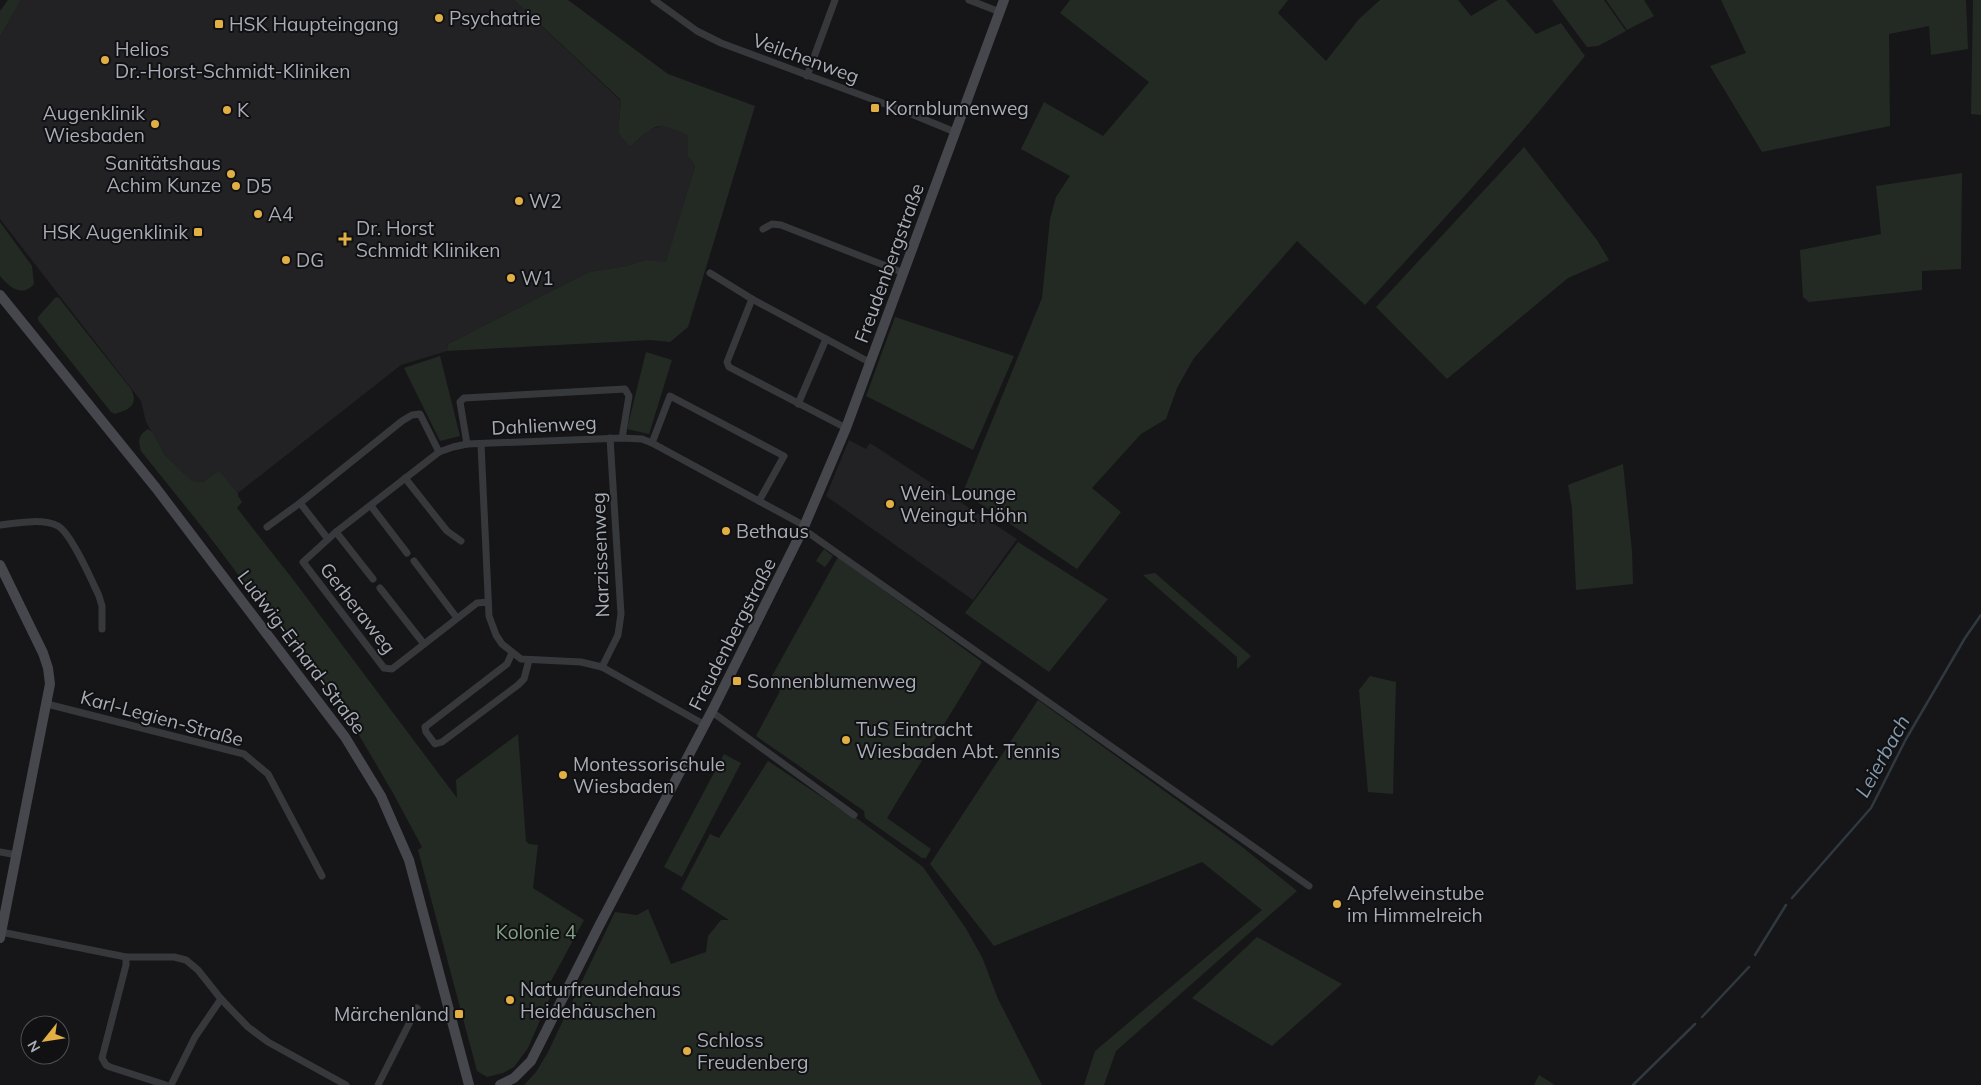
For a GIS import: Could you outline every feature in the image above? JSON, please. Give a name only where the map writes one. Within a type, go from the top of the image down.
[{"type":"street","name":"Veilchenweg","points":[[654,0],[698,31],[721,43],[955,132]]},
{"type":"street","points":[[807,76],[835,0]]},
{"type":"street","points":[[969,0],[1000,12]]},
{"type":"street","name":"Freudenbergstraße","points":[[500,1085],[514,1078],[531,1061],[598,926],[712,712],[804,527],[871,363],[1004,0]]},
{"type":"street","points":[[763,230],[772,224],[781,225],[904,273]]},
{"type":"street","points":[[710,273],[752,299],[871,363]]},
{"type":"street","name":"Ludwig-Erhard-Straße","points":[[0,296],[43,346],[156,488],[345,737],[370,776],[392,817],[409,860],[469,1085]]},
{"type":"street","points":[[752,299],[727,364],[729,367],[846,428]]},
{"type":"street","points":[[798,404],[826,339]]},
{"type":"street","points":[[467,444],[460,402],[464,398],[625,389],[629,396],[622,438]]},
{"type":"street","points":[[652,443],[670,396],[784,456],[758,501]]},
{"type":"street","points":[[267,527],[300,503],[402,421],[415,413],[421,415],[439,452]]},
{"type":"street","name":"Dahlienweg","points":[[303,562],[328,538],[439,452],[467,444],[610,438],[642,439],[804,527],[1310,886]]},
{"type":"street","name":"Narzissenweg","points":[[602,667],[618,635],[622,614],[610,438]]},
{"type":"street","points":[[481,444],[489,616],[496,635],[502,644],[512,653],[529,660],[581,662],[602,667],[705,725]]},
{"type":"street","points":[[405,478],[447,531],[461,540]]},
{"type":"street","points":[[300,503],[328,538]]},
{"type":"street","points":[[371,506],[407,553]]},
{"type":"street","points":[[0,525],[29,521],[58,526],[68,536],[99,596],[102,606],[102,628]]},
{"type":"street","points":[[336,532],[373,579]]},
{"type":"street","points":[[414,561],[457,618]]},
{"type":"street","name":"Gerberaweg","points":[[303,562],[384,668],[392,669],[476,603],[488,602]]},
{"type":"street","points":[[0,565],[43,653],[48,668],[50,684],[1,935],[126,957],[174,957],[186,960],[198,970],[221,1000],[248,1027],[268,1042],[346,1085]]},
{"type":"street","points":[[380,588],[424,644]]},
{"type":"street","points":[[512,653],[507,664],[425,727],[426,732],[435,744],[442,742],[518,685],[524,679],[529,660]]},
{"type":"street","name":"Karl-Legien-Straße","points":[[47,704],[244,754],[268,774],[322,876]]},
{"type":"street","points":[[712,712],[854,815]]},
{"type":"street","points":[[0,852],[17,855]]},
{"type":"street","points":[[126,957],[126,965],[102,1058],[106,1065],[110,1067],[166,1085]]},
{"type":"street","points":[[171,1085],[195,1037],[221,1000]]},
{"type":"street","points":[[378,1085],[417,1008]]},
{"type":"shaded area","name":"Dr. Horst Schmidt Kliniken","points":[[21,0],[514,0],[621,101],[618,133],[630,147],[650,129],[668,125],[688,136],[688,156],[695,166],[666,263],[645,260],[626,266],[589,272],[448,344],[447,351],[401,365],[238,493],[219,472],[203,482],[192,481],[165,455],[146,422],[141,401],[0,219],[0,37]]},
{"type":"shaded area","points":[[849,440],[866,449],[870,443],[1017,539],[973,600],[826,496]]},
{"type":"green space","points":[[8,0],[21,0],[0,37],[0,11]]},
{"type":"green space","points":[[514,0],[568,0],[668,74],[755,106],[688,327],[670,342],[651,340],[447,351],[448,344],[589,272],[626,266],[645,260],[666,262],[695,166],[688,156],[688,136],[669,127],[662,126],[651,129],[630,147],[618,133],[621,100]]},
{"type":"green space","points":[[1070,0],[1288,0],[1278,13],[1326,61],[1359,19],[1380,0],[1458,0],[1471,16],[1498,0],[1506,0],[1536,34],[1561,23],[1585,56],[1504,151],[1365,305],[1297,241],[1194,358],[1177,388],[1166,419],[1141,434],[1092,488],[1121,512],[1077,569],[963,492],[1042,298],[1050,219],[1056,197],[1070,176],[1021,149],[1044,102],[1103,136],[1149,82],[1060,13]]},
{"type":"green space","points":[[1552,0],[1604,0],[1626,31],[1598,46],[1587,47]]},
{"type":"green space","points":[[1606,0],[1644,0],[1654,16],[1627,30]]},
{"type":"green space","points":[[1721,0],[1966,0],[1968,49],[1931,55],[1929,26],[1889,34],[1890,126],[1762,152],[1710,66],[1746,53]]},
{"type":"green space","points":[[1973,0],[1981,0],[1981,115],[1971,114]]},
{"type":"green space","points":[[1524,147],[1597,240],[1609,260],[1568,278],[1447,379],[1376,307]]},
{"type":"green space","points":[[1962,173],[1961,269],[1922,271],[1922,290],[1809,302],[1803,297],[1800,250],[1881,234],[1876,186]]},
{"type":"green space","points":[[0,222],[32,266],[34,284],[25,290],[20,291],[12,287],[0,276]]},
{"type":"green space","points":[[56,297],[59,298],[131,389],[134,399],[131,406],[115,414],[111,412],[38,320],[38,317]]},
{"type":"green space","points":[[895,317],[1014,356],[973,450],[866,396]]},
{"type":"green space","points":[[646,352],[672,360],[649,434],[627,429]]},
{"type":"green space","points":[[440,356],[460,436],[440,441],[404,368]]},
{"type":"green space","name":"Kolonie 4","points":[[148,429],[152,432],[165,455],[192,481],[203,482],[219,471],[238,493],[242,502],[237,508],[457,798],[456,780],[518,734],[526,841],[529,844],[538,845],[533,888],[584,920],[551,981],[552,993],[528,1048],[514,1067],[503,1073],[487,1077],[477,1071],[418,850],[422,847],[359,735],[206,532],[141,451],[140,438]]},
{"type":"green space","points":[[1623,464],[1632,551],[1633,584],[1576,590],[1572,508],[1568,485]]},
{"type":"green space","points":[[1018,542],[1108,599],[1049,672],[965,613]]},
{"type":"green space","points":[[824,549],[833,556],[825,567],[816,561]]},
{"type":"green space","points":[[838,557],[982,662],[887,818],[931,849],[926,858],[922,858],[865,818],[864,811],[756,736],[780,691],[768,683]]},
{"type":"green space","points":[[1155,573],[1251,656],[1237,669],[1237,657],[1143,575]]},
{"type":"green space","points":[[1370,676],[1396,682],[1393,794],[1368,792],[1359,690]]},
{"type":"green space","points":[[1038,700],[1241,846],[1297,891],[1116,1051],[1104,1085],[1084,1085],[1095,1051],[1262,910],[1202,862],[994,946],[930,864]]},
{"type":"green space","points":[[724,754],[741,763],[682,877],[664,867]]},
{"type":"green space","points":[[768,761],[849,815],[851,814],[923,867],[965,927],[982,957],[998,999],[1042,1085],[524,1085],[536,1072],[547,1054],[615,912],[637,915],[648,909],[671,964],[706,952],[708,936],[721,920],[729,920],[681,889],[710,834],[719,838]]},
{"type":"green space","points":[[1257,937],[1342,984],[1272,1046],[1192,998]]},
{"type":"green space","points":[[1539,1075],[1555,1085],[1534,1085]]},
{"type":"waterway","name":"Leierbach","points":[[1792,898],[1871,808],[1906,739],[1965,638],[1981,615]]},
{"type":"waterway","name":"Leierbach","points":[[1755,955],[1786,905]]},
{"type":"waterway","name":"Leierbach","points":[[1702,1017],[1749,967]]},
{"type":"waterway","name":"Leierbach","points":[[1633,1085],[1695,1024]]},
{"type":"place","name":"Psychatrie","points":[[439,18]]},
{"type":"place","name":"HSK Haupteingang","points":[[219,24]]},
{"type":"place","name":"Helios Dr.-Horst-Schmidt-Kliniken","points":[[105,60]]},
{"type":"place","name":"Kornblumenweg","points":[[875,108]]},
{"type":"place","name":"K","points":[[227,110]]},
{"type":"place","name":"Augenklinik Wiesbaden","points":[[155,124]]},
{"type":"place","name":"Sanitätshaus Achim Kunze","points":[[231,174]]},
{"type":"place","name":"D5","points":[[236,186]]},
{"type":"place","name":"W2","points":[[519,201]]},
{"type":"place","name":"A4","points":[[258,214]]},
{"type":"place","name":"HSK Augenklinik","points":[[198,232]]},
{"type":"place","name":"Dr. Horst Schmidt Kliniken","points":[[345,239]]},
{"type":"place","name":"DG","points":[[286,260]]},
{"type":"place","name":"W1","points":[[511,278]]},
{"type":"place","name":"Wein Lounge Weingut Höhn","points":[[890,504]]},
{"type":"place","name":"Bethaus","points":[[726,531]]},
{"type":"place","name":"Sonnenblumenweg","points":[[737,681]]},
{"type":"place","name":"TuS Eintracht Wiesbaden Abt. Tennis","points":[[846,740]]},
{"type":"place","name":"Montessorischule Wiesbaden","points":[[563,775]]},
{"type":"place","name":"Apfelweinstube im Himmelreich","points":[[1337,904]]},
{"type":"place","name":"Naturfreundehaus Heidehäuschen","points":[[510,1000]]},
{"type":"place","name":"Märchenland","points":[[459,1014]]},
{"type":"place","name":"Schloss Freudenberg","points":[[687,1051]]}]
